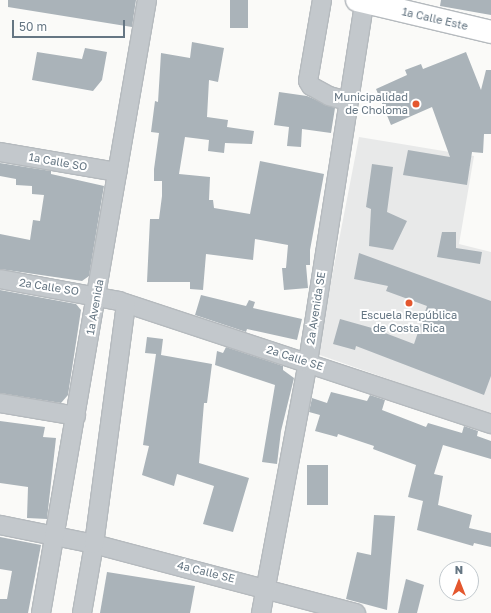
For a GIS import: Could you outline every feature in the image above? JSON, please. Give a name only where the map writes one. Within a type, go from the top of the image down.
[{"type":"main road","name":"1a Calle Este","points":[[362,1],[491,32]]},
{"type":"street","name":"1a Avenida","points":[[41,613],[56,534],[147,0]]},
{"type":"street","points":[[322,0],[308,81],[311,86],[329,96],[348,101]]},
{"type":"street","name":"2a Avenida SE","points":[[261,613],[308,362],[362,1]]},
{"type":"street","name":"1a Calle SO","points":[[0,152],[117,172]]},
{"type":"street","name":"2a Calle SO","points":[[0,279],[97,295]]},
{"type":"street","name":"2a Calle SE","points":[[97,295],[308,362],[491,424]]},
{"type":"street","points":[[82,613],[94,544],[126,304]]},
{"type":"street","points":[[0,403],[76,416]]},
{"type":"street","name":"4a Calle SE","points":[[0,525],[56,534],[266,587],[346,612]]},
{"type":"shaded area","name":"Escuela República de Costa Rica","points":[[359,137],[474,156],[459,244],[491,252],[491,415],[317,354]]},
{"type":"building","points":[[8,0],[136,0],[132,27],[8,7]]},
{"type":"building","points":[[230,0],[248,0],[248,28],[230,28]]},
{"type":"building","points":[[441,0],[491,0],[491,15],[440,6]]},
{"type":"building","points":[[192,42],[224,48],[218,82],[209,80],[207,117],[228,120],[227,127],[254,131],[252,144],[225,143],[224,153],[208,151],[209,140],[185,137],[179,174],[210,177],[209,200],[213,200],[214,208],[250,214],[260,161],[324,174],[310,250],[310,265],[306,265],[308,288],[284,290],[282,268],[286,268],[288,245],[255,239],[253,260],[206,254],[203,290],[190,289],[190,282],[147,282],[150,219],[159,219],[162,196],[162,181],[154,181],[154,169],[159,133],[151,132],[155,101],[158,102],[161,53],[190,58]]},
{"type":"building","points":[[85,48],[107,52],[102,80],[93,91],[32,80],[37,52],[82,59]]},
{"type":"building","name":"Municipalidad de Choloma","points":[[466,52],[481,90],[486,70],[491,70],[491,134],[484,134],[483,153],[472,152],[467,185],[403,175],[408,150],[450,157],[432,107],[391,125],[376,89],[407,75],[405,70],[421,64],[423,69]]},
{"type":"building","points":[[279,92],[307,96],[335,108],[331,133],[302,129],[301,147],[287,146],[289,127],[274,125]]},
{"type":"building","points":[[0,163],[51,171],[51,174],[104,186],[89,276],[82,281],[0,269],[0,234],[30,240],[33,220],[40,221],[44,195],[32,194],[32,186],[16,185],[16,179],[0,176]]},
{"type":"building","points":[[372,164],[393,167],[387,212],[407,221],[393,250],[369,246],[371,209],[366,207]]},
{"type":"building","points":[[442,232],[456,232],[456,248],[482,252],[480,264],[437,257]]},
{"type":"building","points":[[359,253],[491,301],[491,376],[484,395],[356,346],[355,350],[333,344],[340,319],[372,328],[414,344],[427,306],[386,291],[388,286],[354,279]]},
{"type":"building","points":[[0,290],[76,304],[81,310],[68,395],[61,403],[0,393]]},
{"type":"building","points":[[201,295],[246,306],[249,300],[255,302],[253,308],[302,319],[297,340],[247,329],[246,332],[195,315]]},
{"type":"building","points":[[147,337],[163,339],[161,355],[212,364],[207,403],[204,403],[199,463],[249,478],[233,532],[203,524],[214,486],[177,474],[174,486],[142,475],[149,446],[143,445],[156,354],[145,353]]},
{"type":"building","points":[[226,347],[283,366],[283,370],[294,378],[281,431],[277,464],[262,462],[275,385],[215,365],[217,351],[223,353]]},
{"type":"building","points":[[331,392],[367,401],[370,395],[385,400],[382,410],[426,427],[428,423],[462,433],[464,426],[478,431],[477,436],[491,441],[491,459],[443,445],[434,474],[443,476],[438,505],[472,515],[469,528],[491,533],[491,547],[474,543],[473,546],[417,530],[423,501],[408,497],[416,465],[373,449],[374,446],[338,434],[337,437],[315,431],[320,415],[309,412],[312,398],[327,403]]},
{"type":"building","points":[[0,421],[45,427],[43,437],[56,438],[47,519],[27,518],[28,487],[0,483]]},
{"type":"building","points":[[307,465],[328,465],[328,505],[307,505]]},
{"type":"building","points":[[374,515],[395,516],[387,610],[346,599],[357,552],[371,555]]},
{"type":"building","points":[[0,537],[41,545],[28,613],[0,613],[0,599],[7,599],[12,571],[0,569]]},
{"type":"building","points":[[107,572],[195,586],[190,613],[100,613]]},
{"type":"building","points":[[406,579],[424,585],[417,613],[398,613]]},
{"type":"place","name":"Municipalidad de Choloma","points":[[416,104]]},
{"type":"place","name":"Escuela República de Costa Rica","points":[[409,303]]}]
